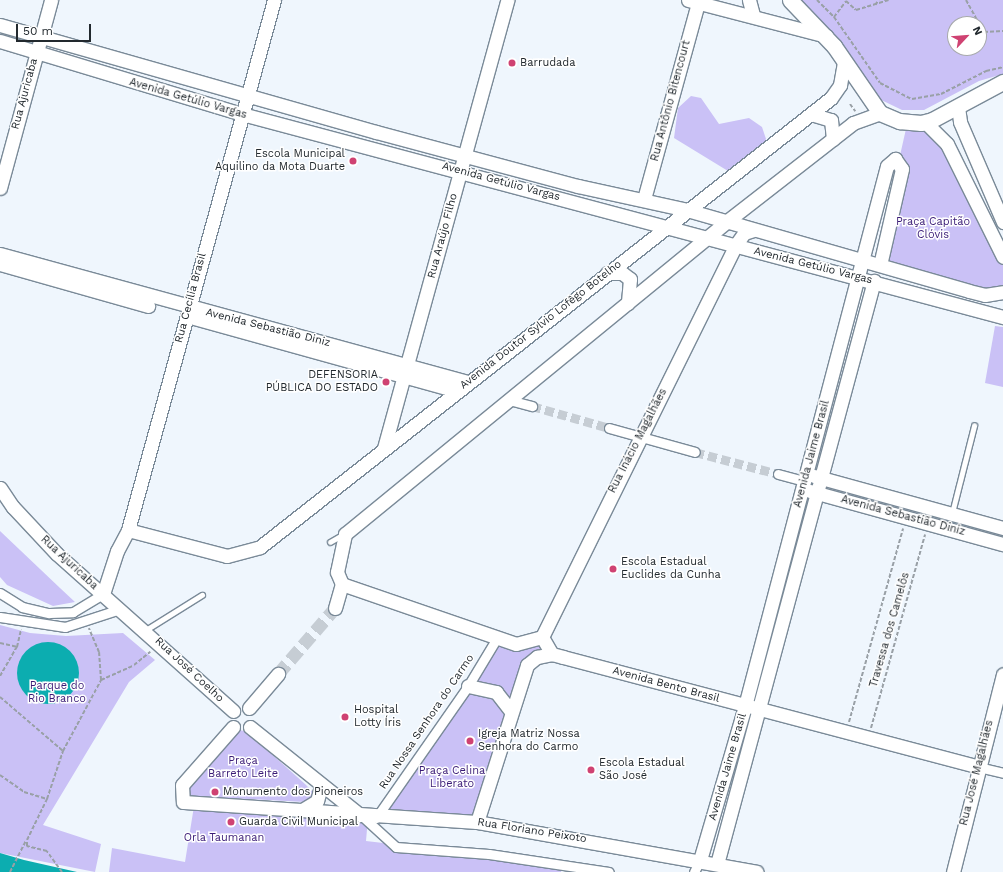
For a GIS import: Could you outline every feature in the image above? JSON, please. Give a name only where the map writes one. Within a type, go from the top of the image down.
[{"type":"main road","points":[[790,0],[826,36],[880,113],[908,123],[925,122],[958,107],[1003,82]]},
{"type":"street","name":"Rua Ajuricaba","points":[[0,188],[51,0]]},
{"type":"street","name":"Rua Cecília Brasil","points":[[103,594],[117,551],[128,530],[274,0]]},
{"type":"street","name":"Rua Araújo Filho","points":[[384,448],[405,368],[466,154],[507,0]]},
{"type":"street","points":[[749,0],[753,15]]},
{"type":"street","points":[[693,1],[753,15],[826,36]]},
{"type":"street","name":"Rua Antônio Bitencourt","points":[[644,199],[693,1]]},
{"type":"street","name":"Avenida Getúlio Vargas","points":[[0,25],[578,186],[644,199],[687,210],[985,295],[1003,292]]},
{"type":"street","name":"Avenida Getúlio Vargas","points":[[0,41],[37,51],[139,86],[460,172],[668,225],[735,246],[874,281],[1003,317]]},
{"type":"street","name":"Avenida Doutor Sylvio Lofêgo Botelho","points":[[128,530],[213,553],[238,555],[260,547],[467,382],[811,114],[840,86],[844,62]]},
{"type":"street","points":[[958,107],[960,122],[1003,222]]},
{"type":"street","points":[[335,608],[342,584],[337,572],[344,534],[726,222],[853,122],[880,113]]},
{"type":"street","points":[[811,114],[831,120],[832,139]]},
{"type":"street","points":[[925,122],[947,144],[1003,257]]},
{"type":"street","name":"Avenida Jaime Brasil","points":[[700,860],[745,706],[804,481],[865,260],[888,166],[895,159],[902,169],[880,265]]},
{"type":"street","name":"Rua Inácio Magalhães","points":[[542,637],[735,246],[744,233],[754,230]]},
{"type":"street","name":"Avenida Sebastião Diniz","points":[[0,254],[187,312]]},
{"type":"street","name":"Avenida Sebastião Diniz","points":[[0,264],[405,368],[467,382]]},
{"type":"street","points":[[607,273],[622,273],[630,279],[628,303]]},
{"type":"street","name":"Avenida Jaime Brasil","points":[[713,868],[759,710],[874,281]]},
{"type":"street","name":"Avenida Sebastião Diniz","points":[[405,368],[457,391]]},
{"type":"street","points":[[509,400],[532,406]]},
{"type":"street","points":[[609,428],[695,452]]},
{"type":"street","points":[[778,474],[804,481]]},
{"type":"street","name":"Avenida Sebastião Diniz","points":[[804,481],[822,478],[1003,528]]},
{"type":"street","name":"Avenida Sebastião Diniz","points":[[804,481],[818,493],[1003,544]]},
{"type":"street","name":"Rua Ajuricaba","points":[[0,488],[13,508],[57,554],[146,630]]},
{"type":"street","points":[[342,584],[516,644],[524,653],[527,665]]},
{"type":"street","points":[[0,593],[31,610],[59,613],[73,612],[103,594]]},
{"type":"street","points":[[0,617],[22,622],[65,627],[120,609]]},
{"type":"street","name":"Rua José Coelho","points":[[146,630],[241,709]]},
{"type":"street","points":[[477,822],[510,710],[527,665],[537,657],[552,654],[542,637],[516,644]]},
{"type":"street","name":"Rua Nossa Senhora do Carmo","points":[[376,818],[468,686],[496,638]]},
{"type":"street","name":"Avenida Bento Brasil","points":[[552,654],[867,740],[1003,773]]},
{"type":"street","points":[[250,727],[233,727],[241,709],[276,673]]},
{"type":"street","name":"Rua José Magalhães","points":[[953,872],[978,767],[1003,674]]},
{"type":"street","points":[[468,686],[496,692],[510,710]]},
{"type":"street","points":[[241,709],[250,727],[321,786],[362,816],[396,847],[495,855],[609,872]]},
{"type":"street","name":"Rua Floriano Peixoto","points":[[233,727],[182,785],[180,794],[186,803],[220,802],[376,818],[477,822],[700,860],[713,868],[756,872]]},
{"type":"street","points":[[302,810],[317,801],[321,786]]},
{"type":"street","points":[[694,872],[700,860]]},
{"type":"lane","points":[[952,514],[974,426]]},
{"type":"lane","points":[[330,542],[344,534]]},
{"type":"lane","points":[[146,630],[202,595]]},
{"type":"path","points":[[817,0],[834,17],[880,83],[912,99],[941,94],[986,71],[1003,67]]},
{"type":"path","points":[[875,6],[879,0]]},
{"type":"path","points":[[834,17],[846,1],[856,10],[875,6],[889,0]]},
{"type":"path","points":[[966,0],[984,32],[1003,31]]},
{"type":"path","name":"Travessa dos Camelôs","points":[[846,734],[906,517]]},
{"type":"path","name":"Travessa dos Camelôs","points":[[867,740],[928,523]]},
{"type":"path","points":[[10,872],[44,806],[63,751],[101,680],[99,652],[87,621]]},
{"type":"path","points":[[0,676],[17,647],[22,622]]},
{"type":"path","points":[[0,643],[17,647]]},
{"type":"path","points":[[101,680],[134,665],[161,643]]},
{"type":"path","points":[[0,697],[63,751]]},
{"type":"path","points":[[0,775],[24,792],[47,799]]},
{"type":"path","points":[[27,840],[28,846],[47,851],[62,872]]},
{"type":"green space","points":[[797,0],[1003,0],[1003,74],[979,81],[924,110],[902,110],[875,97],[819,18]]},
{"type":"green space","points":[[691,96],[701,98],[719,124],[749,118],[762,127],[766,139],[760,149],[728,171],[674,138],[678,108]]},
{"type":"green space","name":"Praça Capitão Clóvis","points":[[908,120],[942,133],[1003,255],[1003,291],[993,293],[876,262]]},
{"type":"green space","points":[[995,326],[1003,327],[1003,387],[985,383]]},
{"type":"green space","points":[[0,531],[75,602],[53,606],[7,585],[0,577]]},
{"type":"green space","name":"Parque do Rio Branco","points":[[0,625],[30,633],[66,636],[123,633],[155,660],[129,682],[43,825],[101,844],[95,872],[0,853]]},
{"type":"green space","name":"Praça Celina Liberato","points":[[499,631],[519,638],[548,631],[539,655],[532,661],[481,821],[386,810]]},
{"type":"green space","name":"Praça Barreto Leite","points":[[240,730],[247,732],[305,784],[312,791],[312,798],[305,802],[191,796],[186,791],[189,783],[233,733]]},
{"type":"green space","name":"Orla Taumanan","points":[[195,800],[368,818],[366,841],[563,864],[561,872],[109,872],[112,848],[185,862]]},
{"type":"water","points":[[42,642],[54,642],[70,651],[77,661],[79,673],[77,685],[70,695],[54,704],[42,704],[31,699],[22,690],[17,679],[17,667],[22,656],[31,647]]},
{"type":"water","points":[[0,853],[24,860],[77,872],[0,872]]},
{"type":"tunnel","points":[[532,406],[609,428]]},
{"type":"tunnel","points":[[695,452],[778,474]]},
{"type":"tunnel","points":[[278,674],[335,608]]},
{"type":"place","name":"Barrudada","points":[[512,63]]},
{"type":"place","name":"Escola Municipal Aquilino da Mota Duarte","points":[[353,161]]},
{"type":"place","name":"DEFENSORIA PÚBLICA DO ESTADO","points":[[386,382]]},
{"type":"place","name":"Escola Estadual Euclides da Cunha","points":[[613,569]]},
{"type":"place","name":"Hospital Lotty Íris","points":[[345,717]]},
{"type":"place","name":"Igreja Matriz Nossa Senhora do Carmo","points":[[470,741]]},
{"type":"place","name":"Escola Estadual São José","points":[[591,770]]},
{"type":"place","name":"Monumento dos Pioneiros","points":[[215,792]]},
{"type":"place","name":"Guarda Civil Municipal","points":[[231,822]]}]
